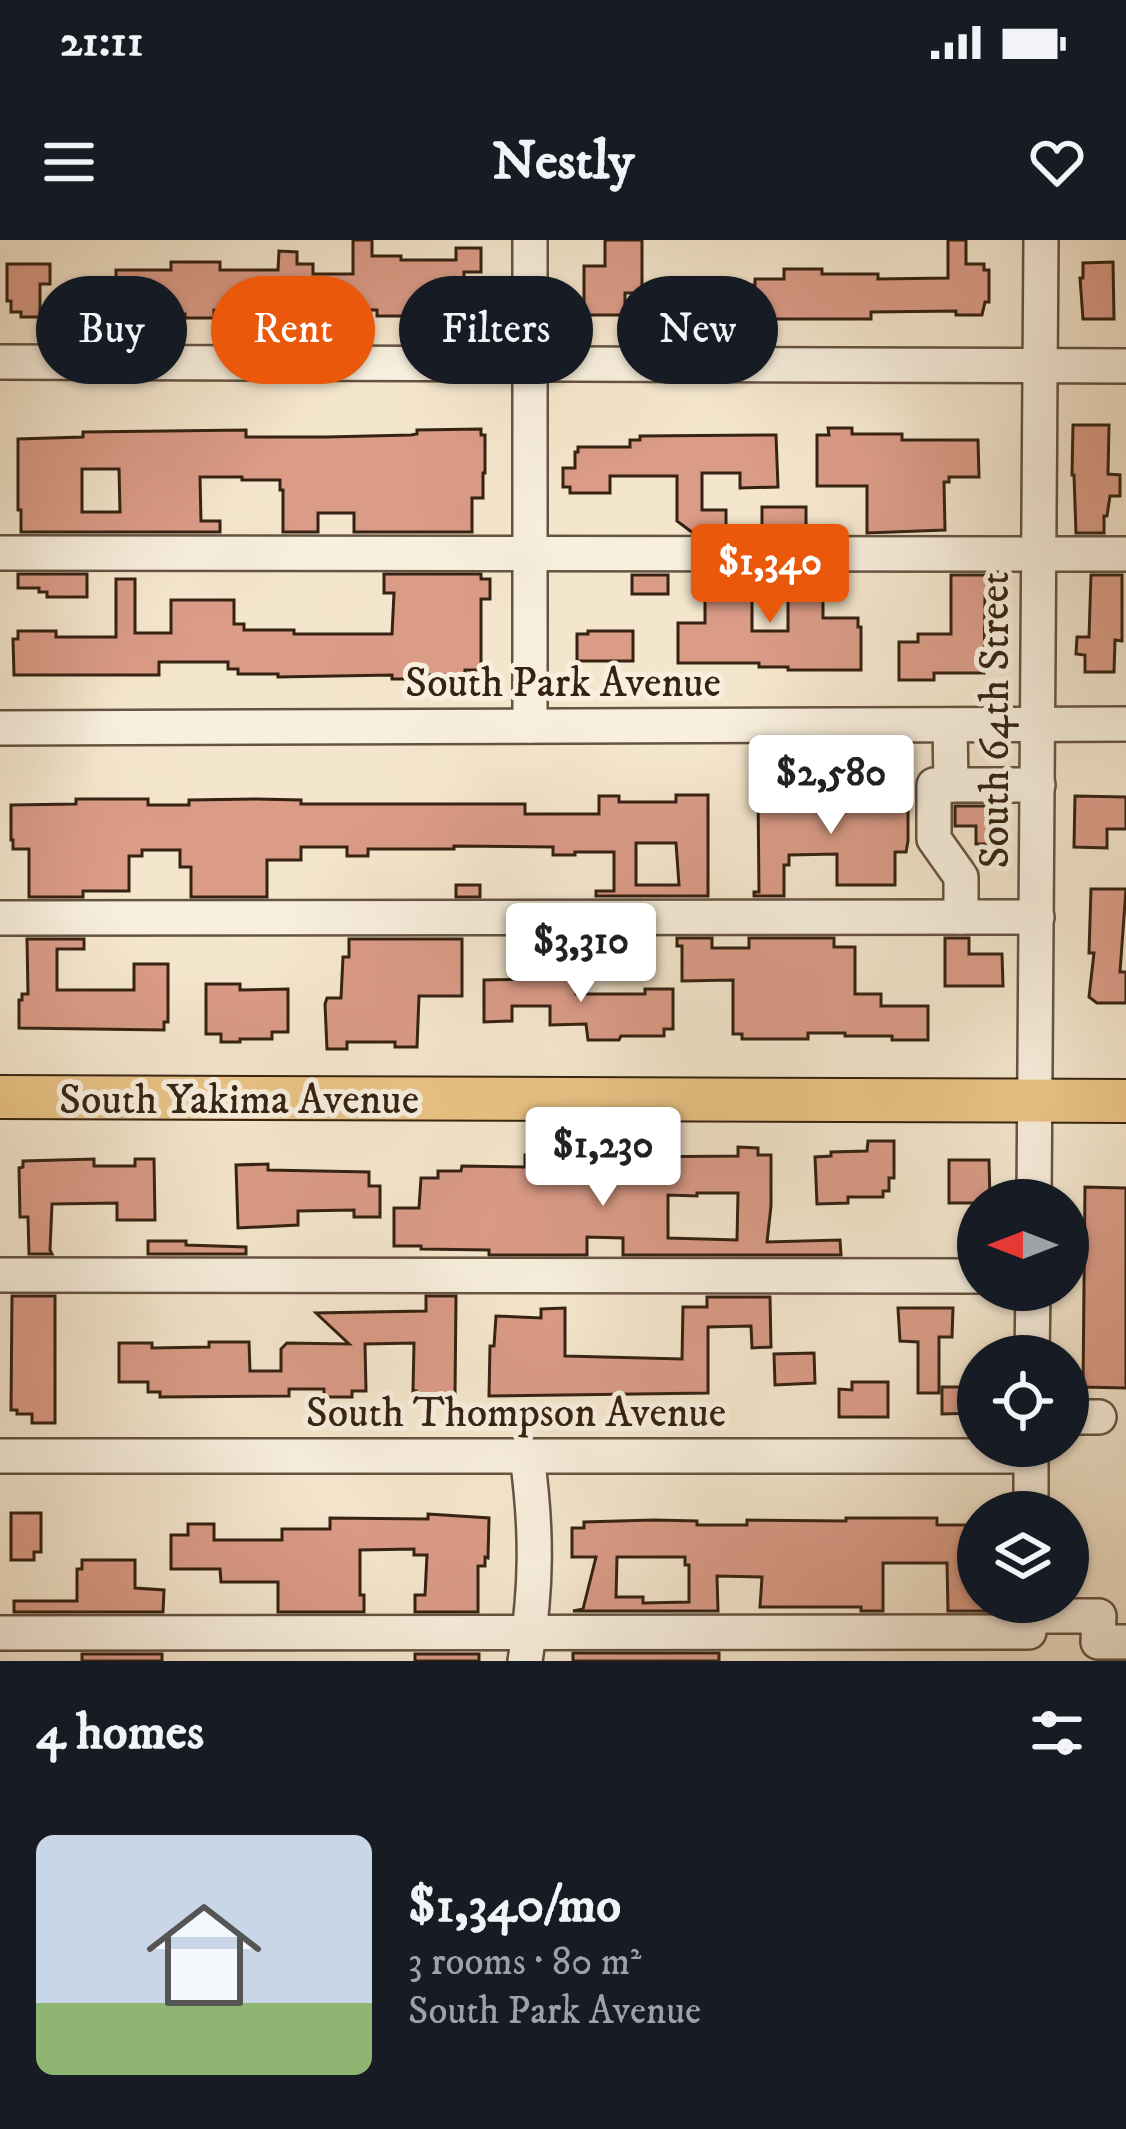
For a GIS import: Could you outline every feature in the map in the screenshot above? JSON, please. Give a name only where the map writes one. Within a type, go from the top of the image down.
[{"type":"main road","name":"South Yakima Avenue","points":[[0,1097],[1126,1101]]},
{"type":"street","points":[[530,240],[530,276]]},
{"type":"street","name":"South 64th Street","points":[[1034,1179],[1041,240]]},
{"type":"street","points":[[0,362],[399,364]]},
{"type":"street","points":[[593,365],[1126,366]]},
{"type":"street","points":[[530,726],[531,384]]},
{"type":"street","points":[[0,554],[1126,554]]},
{"type":"street","name":"South Park Avenue","points":[[0,728],[1126,724]]},
{"type":"street","points":[[950,725],[951,785]]},
{"type":"street","points":[[961,917],[961,877],[934,839],[934,785],[1038,785]]},
{"type":"street","points":[[0,918],[1037,917]]},
{"type":"street","points":[[0,1275],[957,1276]]},
{"type":"street","name":"South Thompson Avenue","points":[[0,1456],[957,1452]]},
{"type":"street","points":[[527,1456],[536,1538],[527,1647]]},
{"type":"street","points":[[0,1634],[527,1647],[1030,1628],[1099,1616],[1098,1642],[1126,1642]]},
{"type":"building","points":[[353,240],[372,240],[372,256],[401,256],[401,260],[456,260],[456,248],[481,248],[481,272],[399,276],[399,316],[377,316],[375,276],[211,276],[211,318],[187,318],[187,276],[116,276],[116,270],[171,270],[171,262],[220,262],[220,270],[278,270],[279,251],[297,252],[297,264],[313,264],[313,274],[353,274]]},
{"type":"building","points":[[605,240],[642,240],[642,276],[617,276],[617,315],[593,315],[593,276],[584,276],[584,266],[605,266]]},
{"type":"building","points":[[948,240],[966,240],[966,264],[984,264],[984,270],[989,270],[989,302],[982,315],[871,312],[871,319],[778,319],[778,279],[784,279],[784,269],[878,274],[878,279],[948,278]]},
{"type":"building","points":[[1113,262],[1114,319],[1083,319],[1083,263]]},
{"type":"building","points":[[7,264],[50,264],[50,276],[36,276],[36,317],[11,312],[11,301],[7,301]]},
{"type":"building","points":[[1073,425],[1109,425],[1108,474],[1120,475],[1120,496],[1110,496],[1104,533],[1076,533]]},
{"type":"building","points":[[828,428],[852,428],[852,434],[902,434],[902,440],[978,440],[979,477],[949,477],[944,482],[945,530],[867,533],[867,486],[817,486],[817,435],[829,435]]},
{"type":"building","points":[[481,429],[485,435],[483,498],[472,498],[472,532],[354,532],[354,513],[318,513],[318,532],[283,532],[280,480],[200,477],[201,521],[220,521],[220,532],[21,532],[18,439],[83,437],[83,432],[246,430],[246,437],[326,437],[411,435],[417,430]],"holes":[[[82,469],[119,469],[120,512],[82,512]]]},
{"type":"building","points":[[776,435],[778,487],[740,488],[740,473],[702,473],[702,510],[726,510],[726,533],[693,533],[677,521],[677,476],[610,476],[610,493],[570,493],[570,487],[563,487],[563,468],[575,468],[578,447],[630,447],[630,440],[640,440],[640,436]]},
{"type":"building","points":[[762,507],[806,507],[806,530],[828,533],[762,533]]},
{"type":"building","points":[[18,574],[87,574],[87,597],[47,597],[39,588],[18,588]]},
{"type":"building","points":[[384,574],[481,574],[481,579],[490,579],[490,599],[481,599],[481,670],[428,675],[428,679],[278,677],[238,674],[238,669],[228,669],[228,662],[159,662],[159,675],[14,675],[13,639],[18,639],[18,631],[56,631],[56,637],[116,637],[116,579],[135,579],[135,633],[171,633],[171,600],[234,600],[234,624],[244,624],[244,630],[392,634],[394,593],[384,593]]},
{"type":"building","points":[[632,575],[668,575],[668,594],[632,594]]},
{"type":"building","points":[[705,575],[823,575],[823,618],[858,618],[861,670],[678,663],[678,623],[705,623]],"holes":[[[752,594],[788,594],[788,631],[752,631]]]},
{"type":"building","points":[[951,575],[989,575],[984,673],[934,673],[934,680],[899,680],[899,642],[918,642],[918,634],[951,634]]},
{"type":"building","points":[[1091,575],[1122,575],[1122,641],[1115,640],[1114,672],[1085,672],[1085,655],[1076,654],[1077,637],[1089,637]]},
{"type":"building","points":[[633,631],[633,661],[577,661],[577,634]]},
{"type":"building","points":[[676,795],[708,795],[708,896],[596,896],[596,891],[614,891],[614,852],[553,855],[553,847],[454,846],[368,849],[368,856],[347,856],[347,847],[301,847],[301,860],[267,860],[267,897],[191,897],[191,867],[180,867],[180,850],[142,850],[142,856],[129,856],[129,891],[29,897],[29,849],[13,849],[11,840],[11,805],[76,804],[76,799],[148,799],[148,805],[256,799],[301,800],[301,804],[525,804],[525,814],[599,814],[599,796],[619,796],[619,802],[676,802]],"holes":[[[636,843],[676,843],[679,885],[636,885]]]},
{"type":"building","points":[[758,795],[829,795],[829,802],[908,797],[908,841],[906,852],[895,852],[895,885],[837,885],[837,854],[789,855],[789,865],[784,865],[784,896],[754,896],[759,892]]},
{"type":"building","points":[[1075,796],[1126,797],[1126,829],[1107,829],[1107,848],[1074,847]]},
{"type":"building","points":[[955,806],[998,806],[998,844],[976,844],[976,826],[955,826]]},
{"type":"building","points":[[456,885],[480,885],[480,897],[456,897]]},
{"type":"building","points":[[1091,889],[1126,889],[1120,972],[1126,972],[1126,1003],[1097,1003],[1089,997],[1094,953],[1089,953]]},
{"type":"building","points":[[677,938],[712,938],[712,948],[749,948],[749,938],[834,938],[834,947],[855,947],[855,994],[881,994],[881,1006],[928,1006],[928,1040],[845,1033],[808,1033],[808,1039],[742,1039],[742,1034],[733,1034],[733,980],[682,981],[682,946],[677,946]]},
{"type":"building","points":[[945,938],[969,938],[969,954],[1002,954],[1003,986],[945,986]]},
{"type":"building","points":[[27,939],[84,939],[84,949],[57,949],[57,990],[134,990],[134,964],[168,964],[164,1030],[19,1028],[19,1000],[28,994]]},
{"type":"building","points":[[349,939],[462,939],[462,996],[419,996],[417,1047],[347,1042],[347,1049],[327,1049],[325,1004],[327,998],[341,998]]},
{"type":"building","points":[[544,959],[567,959],[567,968],[576,968],[576,994],[673,989],[673,1029],[664,1029],[664,1036],[588,1040],[586,1024],[550,1025],[550,1006],[512,1006],[512,1021],[484,1022],[484,980],[544,979]]},
{"type":"building","points":[[206,984],[240,984],[240,990],[288,989],[288,1032],[240,1042],[221,1042],[221,1034],[206,1034]]},
{"type":"building","points":[[868,1141],[894,1141],[894,1178],[889,1178],[889,1191],[883,1191],[883,1197],[848,1197],[848,1203],[817,1204],[815,1157],[867,1151]]},
{"type":"building","points":[[738,1147],[758,1148],[758,1155],[771,1155],[767,1242],[840,1240],[841,1255],[623,1255],[623,1238],[587,1237],[587,1255],[489,1255],[489,1250],[394,1246],[394,1208],[419,1208],[421,1178],[438,1178],[438,1171],[461,1171],[462,1166],[525,1167],[525,1155],[559,1155],[560,1177],[633,1178],[633,1157],[738,1156]],"holes":[[[738,1193],[737,1240],[668,1238],[668,1195]]]},
{"type":"building","points":[[94,1159],[94,1166],[135,1166],[135,1159],[154,1159],[155,1220],[117,1220],[117,1203],[52,1204],[52,1254],[29,1254],[28,1217],[20,1217],[19,1168],[23,1161]]},
{"type":"building","points":[[949,1160],[989,1160],[989,1179],[957,1179],[957,1203],[949,1203]]},
{"type":"building","points":[[268,1164],[268,1170],[369,1172],[369,1186],[380,1186],[380,1217],[354,1217],[354,1210],[298,1211],[298,1225],[238,1228],[236,1165]]},
{"type":"building","points":[[1089,1187],[1126,1188],[1126,1388],[1089,1387],[1089,1335],[1084,1335],[1084,1311],[1089,1311]]},
{"type":"building","points":[[148,1241],[246,1247],[246,1254],[148,1254]]},
{"type":"building","points":[[12,1296],[55,1296],[55,1423],[32,1423],[32,1414],[11,1410]]},
{"type":"building","points":[[426,1296],[456,1296],[455,1395],[416,1395],[414,1343],[365,1344],[366,1391],[352,1391],[352,1397],[324,1397],[324,1389],[289,1389],[289,1396],[160,1397],[160,1392],[148,1392],[148,1382],[119,1382],[119,1343],[152,1343],[152,1348],[249,1342],[250,1371],[281,1371],[281,1349],[287,1343],[349,1344],[316,1313],[426,1311]]},
{"type":"building","points":[[707,1297],[770,1297],[771,1347],[752,1348],[751,1326],[708,1327],[708,1393],[489,1396],[496,1316],[541,1318],[541,1309],[565,1308],[565,1356],[682,1359],[683,1307],[707,1307]]},
{"type":"building","points":[[898,1308],[953,1308],[952,1337],[939,1337],[939,1393],[918,1393],[918,1342],[900,1341]]},
{"type":"building","points":[[814,1353],[815,1383],[775,1385],[774,1354]]},
{"type":"building","points":[[852,1382],[888,1382],[888,1417],[839,1417],[839,1389],[852,1390]]},
{"type":"building","points":[[942,1387],[957,1387],[957,1414],[942,1414]]},
{"type":"building","points":[[11,1513],[41,1513],[41,1552],[34,1552],[34,1560],[11,1560]]},
{"type":"building","points":[[428,1514],[489,1518],[488,1558],[485,1566],[478,1566],[478,1612],[415,1612],[415,1595],[425,1595],[427,1555],[414,1555],[414,1549],[360,1550],[364,1612],[278,1612],[278,1582],[221,1582],[220,1569],[171,1569],[171,1535],[188,1535],[188,1524],[214,1524],[214,1540],[282,1540],[282,1529],[330,1529],[330,1518],[428,1519]]},
{"type":"building","points":[[937,1518],[937,1525],[957,1525],[957,1611],[948,1611],[947,1563],[883,1563],[883,1611],[760,1607],[762,1577],[717,1576],[718,1611],[573,1611],[583,1609],[596,1557],[572,1557],[572,1528],[584,1528],[584,1522],[747,1525],[747,1520]],"holes":[[[617,1557],[685,1557],[689,1565],[689,1602],[643,1603],[643,1597],[616,1597]]]},
{"type":"building","points":[[82,1560],[135,1560],[135,1588],[164,1590],[163,1612],[14,1612],[14,1601],[77,1601],[77,1569],[82,1569]]},
{"type":"building","points":[[573,1653],[719,1653],[719,1661],[573,1661]]},
{"type":"building","points":[[82,1654],[162,1654],[162,1661],[82,1661]]},
{"type":"building","points":[[415,1654],[479,1654],[479,1661],[415,1661]]}]
